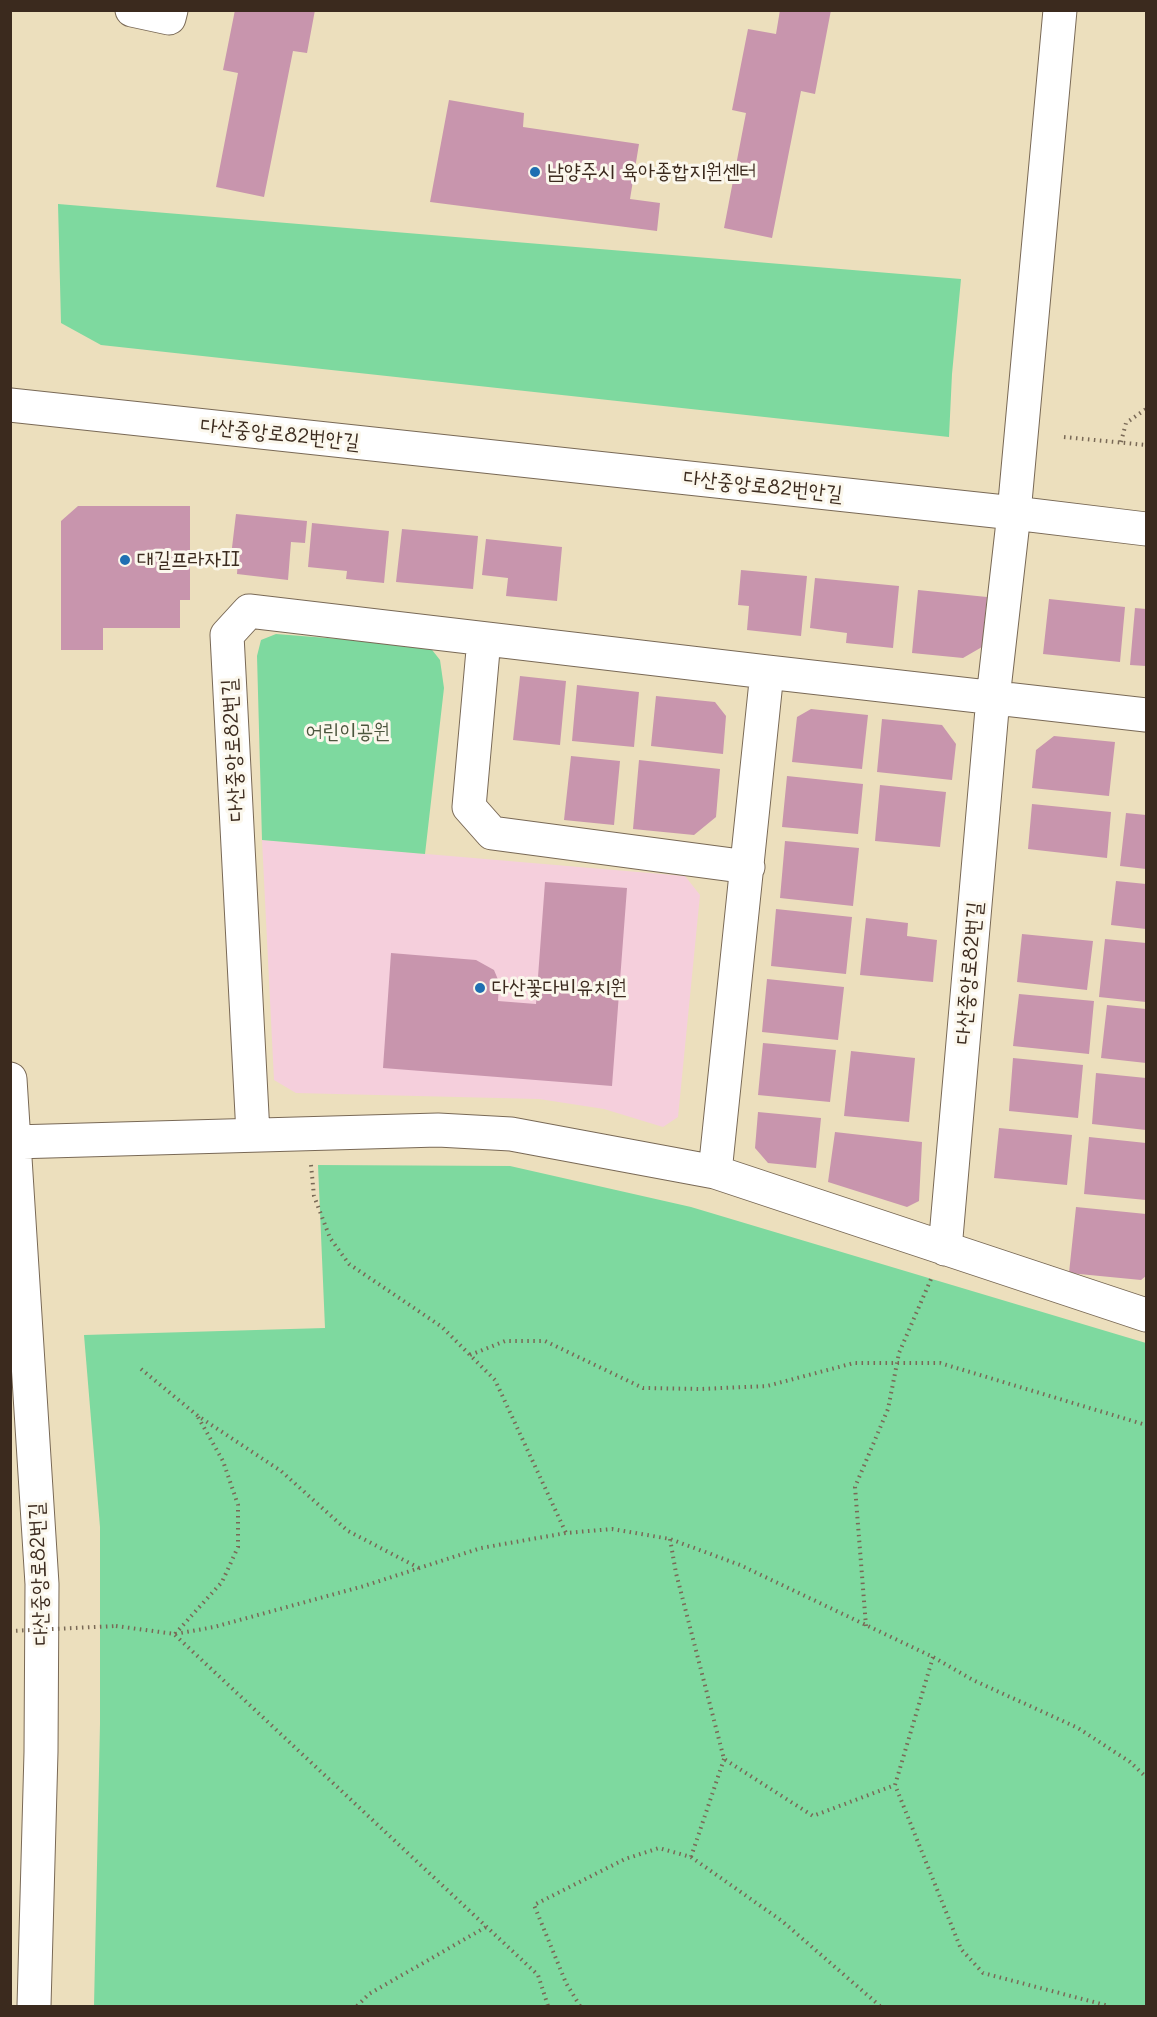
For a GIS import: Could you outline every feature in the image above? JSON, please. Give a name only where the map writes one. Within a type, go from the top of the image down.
[{"type":"street","points":[[132,10],[169,18],[171,10]]},
{"type":"street","points":[[1014,513],[1060,10]]},
{"type":"street","name":"다산중앙로82번안길","points":[[10,405],[1146,529]]},
{"type":"street","name":"다산중앙로82번길","points":[[945,1249],[993,698],[1014,513]]},
{"type":"street","name":"다산중앙로82번길","points":[[253,1134],[227,635],[249,611],[1146,715]]},
{"type":"street","points":[[484,639],[469,807],[492,832],[748,867]]},
{"type":"street","points":[[715,1172],[767,672]]},
{"type":"street","name":"다산중앙로82번길","points":[[10,1079],[42,1584],[41,1752],[34,2007]]},
{"type":"street","points":[[14,1142],[438,1130],[511,1134],[715,1172],[1146,1315]]},
{"type":"path","points":[[1120,442],[1126,423],[1146,409]]},
{"type":"path","points":[[1064,437],[1146,445]]},
{"type":"path","points":[[309,1134],[314,1196],[330,1238],[349,1264],[442,1327],[495,1380],[566,1533]]},
{"type":"path","points":[[866,1626],[855,1487],[888,1409],[899,1353],[945,1249]]},
{"type":"path","points":[[470,1355],[505,1341],[545,1341],[643,1388],[701,1389],[767,1386],[854,1363],[940,1364],[1146,1425]]},
{"type":"path","points":[[141,1370],[198,1416],[281,1471],[348,1531],[419,1568]]},
{"type":"path","points":[[175,1634],[222,1582],[238,1547],[238,1505],[223,1461],[198,1416]]},
{"type":"path","points":[[10,1631],[116,1626],[175,1634],[214,1627],[481,1548],[566,1533],[612,1529],[670,1539],[740,1565],[933,1657],[973,1680],[1078,1728],[1130,1762],[1146,1777]]},
{"type":"path","points":[[670,1539],[676,1573],[724,1759],[691,1857]]},
{"type":"path","points":[[175,1634],[538,1975],[548,2007]]},
{"type":"path","points":[[933,1657],[895,1785],[961,1948],[983,1973],[1109,2007]]},
{"type":"path","points":[[724,1759],[813,1816],[895,1785]]},
{"type":"path","points":[[580,2007],[566,1983],[534,1905],[625,1859],[659,1848],[691,1857],[782,1921],[880,2007]]},
{"type":"path","points":[[357,2007],[369,1994],[486,1926]]},
{"type":"shaded area","name":"다산꽃다비유치원","points":[[262,840],[685,876],[700,895],[678,1117],[663,1127],[604,1109],[539,1099],[296,1093],[274,1080]]},
{"type":"green space","points":[[58,204],[961,279],[949,437],[101,345],[61,323]]},
{"type":"green space","name":"어린이공원","points":[[276,634],[429,646],[440,660],[444,688],[425,854],[262,840],[257,656],[261,640]]},
{"type":"green space","points":[[318,1165],[510,1166],[691,1207],[1146,1343],[1146,2006],[94,2006],[100,1724],[100,1527],[84,1335],[325,1328]]},
{"type":"building","points":[[235,10],[315,10],[307,53],[293,51],[264,197],[216,187],[238,73],[223,70]]},
{"type":"building","points":[[780,10],[831,10],[815,94],[801,91],[772,238],[724,228],[746,113],[732,110],[748,29],[776,34]]},
{"type":"building","name":"남양주시 육아종합지원센터","points":[[449,100],[524,113],[523,127],[639,144],[630,199],[660,203],[657,231],[430,202]]},
{"type":"building","name":"대길프라자II","points":[[78,506],[190,506],[190,600],[180,600],[180,628],[103,628],[103,650],[61,650],[61,521]]},
{"type":"building","points":[[236,514],[307,521],[305,543],[291,542],[288,580],[237,574],[238,557],[231,556]]},
{"type":"building","points":[[312,523],[389,531],[384,583],[346,579],[347,571],[308,567]]},
{"type":"building","points":[[402,529],[478,536],[473,589],[396,582]]},
{"type":"building","points":[[486,539],[562,547],[557,601],[506,596],[508,578],[482,575]]},
{"type":"building","points":[[741,570],[807,576],[801,636],[747,630],[749,606],[738,605]]},
{"type":"building","points":[[815,578],[899,586],[893,648],[846,643],[847,633],[810,628]]},
{"type":"building","points":[[918,590],[987,597],[982,647],[963,658],[912,653]]},
{"type":"building","points":[[1049,599],[1125,607],[1120,662],[1043,654]]},
{"type":"building","points":[[1135,608],[1146,609],[1146,666],[1130,665]]},
{"type":"building","points":[[520,676],[566,681],[560,745],[513,740]]},
{"type":"building","points":[[577,685],[639,692],[634,747],[572,741]]},
{"type":"building","points":[[656,696],[715,702],[726,716],[723,754],[651,746]]},
{"type":"building","points":[[811,709],[868,715],[862,769],[792,762],[797,717]]},
{"type":"building","points":[[882,719],[942,725],[956,744],[952,780],[877,772]]},
{"type":"building","points":[[1054,736],[1115,742],[1109,796],[1032,788],[1036,750]]},
{"type":"building","points":[[571,756],[620,761],[614,825],[564,820]]},
{"type":"building","points":[[639,760],[720,769],[716,817],[694,835],[633,829]]},
{"type":"building","points":[[787,776],[863,784],[858,834],[782,827]]},
{"type":"building","points":[[880,785],[946,792],[940,847],[875,841]]},
{"type":"building","points":[[1032,804],[1111,812],[1107,858],[1028,849]]},
{"type":"building","points":[[1126,813],[1146,815],[1146,869],[1120,866]]},
{"type":"building","points":[[785,841],[859,848],[853,906],[780,898]]},
{"type":"building","points":[[1116,881],[1146,884],[1146,929],[1111,925]]},
{"type":"building","name":"다산꽃다비유치원","points":[[545,882],[627,888],[612,1086],[383,1068],[391,953],[476,960],[494,970],[499,982],[498,1001],[536,1004]]},
{"type":"building","points":[[776,909],[852,917],[846,974],[771,966]]},
{"type":"building","points":[[866,918],[908,923],[907,936],[937,940],[933,982],[860,975]]},
{"type":"building","points":[[1022,934],[1093,941],[1087,990],[1017,982]]},
{"type":"building","points":[[1105,939],[1146,943],[1146,1002],[1099,997]]},
{"type":"building","points":[[767,979],[844,987],[838,1040],[762,1032]]},
{"type":"building","points":[[1019,994],[1094,1001],[1089,1054],[1013,1046]]},
{"type":"building","points":[[1107,1005],[1146,1009],[1146,1063],[1101,1058]]},
{"type":"building","points":[[763,1043],[836,1050],[830,1102],[758,1095]]},
{"type":"building","points":[[851,1051],[915,1058],[909,1122],[844,1116]]},
{"type":"building","points":[[1013,1058],[1083,1065],[1078,1118],[1009,1111]]},
{"type":"building","points":[[1096,1073],[1146,1078],[1146,1130],[1092,1124]]},
{"type":"building","points":[[758,1112],[821,1118],[816,1168],[768,1163],[755,1148]]},
{"type":"building","points":[[999,1128],[1072,1135],[1067,1185],[994,1178]]},
{"type":"building","points":[[835,1132],[922,1142],[919,1201],[907,1207],[828,1182]]},
{"type":"building","points":[[1089,1137],[1146,1143],[1146,1200],[1084,1194]]},
{"type":"building","points":[[1076,1207],[1146,1214],[1146,1276],[1141,1280],[1069,1273]]},
{"type":"place","name":"남양주시 육아종합지원센터","points":[[535,172]]},
{"type":"place","name":"대길프라자II","points":[[125,560]]},
{"type":"place","name":"다산꽃다비유치원","points":[[480,988]]}]
